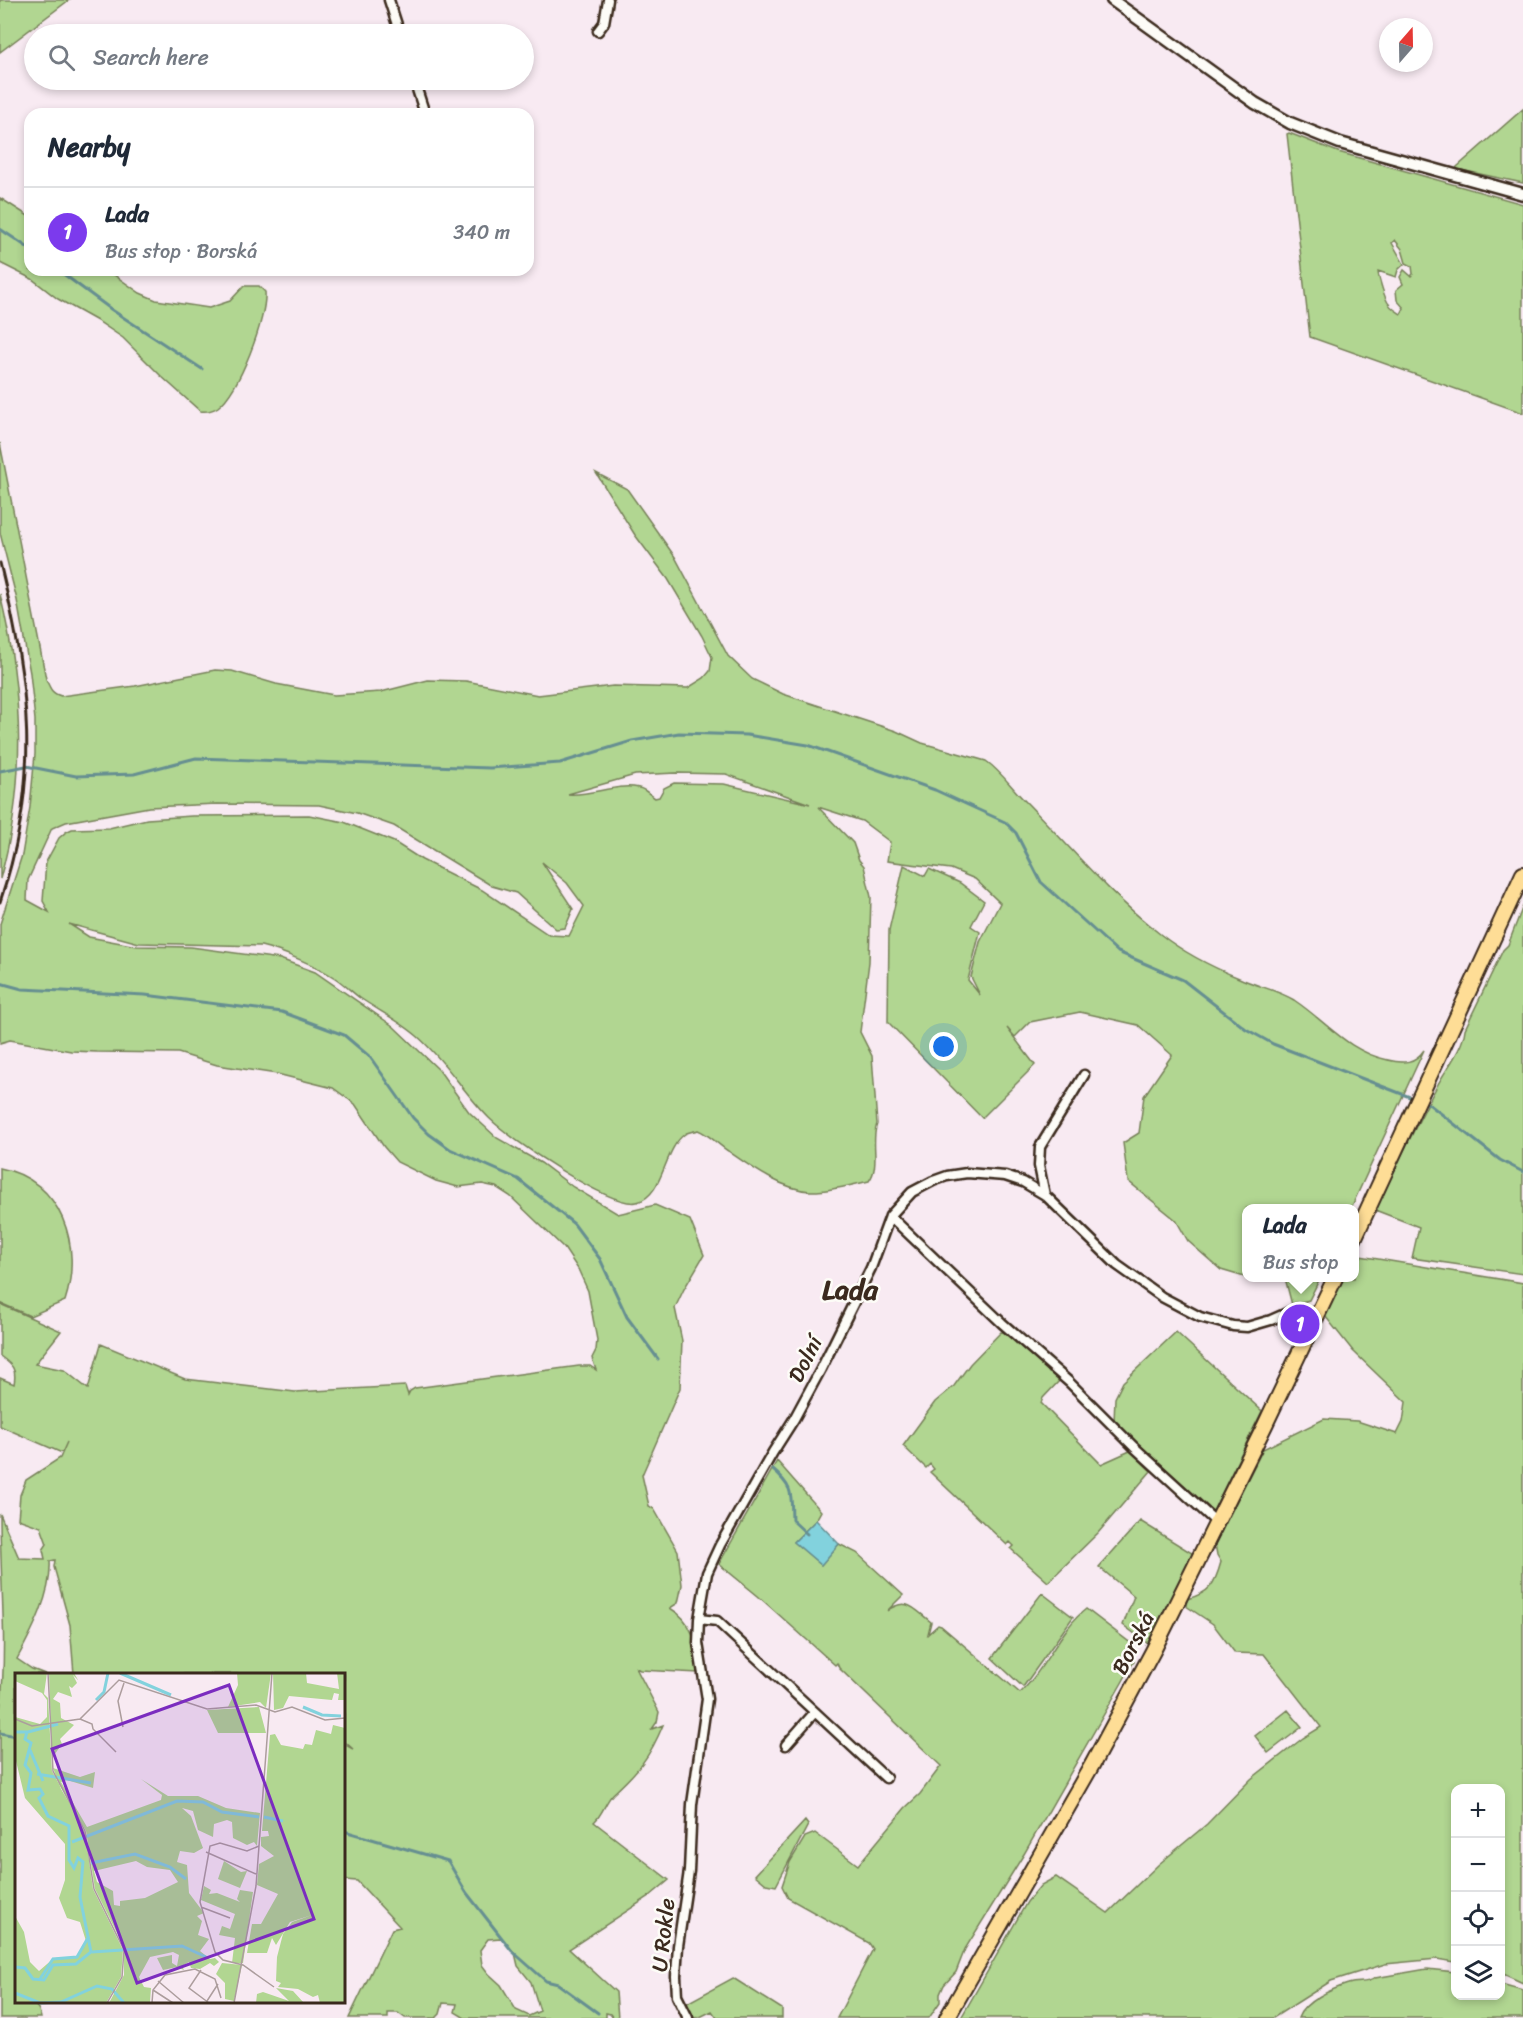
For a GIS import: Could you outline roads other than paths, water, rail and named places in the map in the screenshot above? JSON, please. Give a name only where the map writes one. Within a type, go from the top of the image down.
[{"type":"main road","points":[[1359,1228],[1523,874]]},
{"type":"main road","name":"Borská","points":[[947,2018],[1092,1765],[1153,1651],[1333,1282]]},
{"type":"street","points":[[389,0],[397,24]]},
{"type":"street","points":[[598,31],[604,23],[608,0]]},
{"type":"street","points":[[1112,0],[1255,103],[1290,123],[1340,142],[1523,194]]},
{"type":"street","points":[[417,90],[423,108]]},
{"type":"street","points":[[1045,1195],[1039,1166],[1040,1147],[1084,1075]]},
{"type":"street","name":"Dolní","points":[[690,1854],[692,1804],[707,1699],[698,1643],[699,1619],[704,1586],[712,1560],[810,1389],[871,1268],[890,1216],[912,1192],[947,1176],[967,1173],[1005,1176],[1023,1182],[1045,1195],[1100,1251],[1124,1271],[1162,1297],[1200,1317],[1247,1328],[1296,1309],[1318,1314]]},
{"type":"street","points":[[890,1216],[1216,1522]]},
{"type":"street","points":[[699,1619],[717,1621],[886,1778]]},
{"type":"street","points":[[786,1745],[815,1712]]},
{"type":"street","name":"U Rokle","points":[[688,2018],[677,1996],[676,1976],[690,1854]]},
{"type":"water","points":[[816,1520],[839,1544],[821,1565],[794,1542]]},
{"type":"waterway","points":[[0,229],[24,245]]},
{"type":"waterway","points":[[66,276],[112,310],[202,369]]},
{"type":"waterway","points":[[0,771],[26,766],[76,776],[134,774],[196,758],[490,768],[560,763],[632,741],[679,733],[747,735],[808,745],[935,790],[1005,822],[1016,833],[1041,882],[1118,952],[1183,980],[1246,1029],[1273,1044],[1415,1099]]},
{"type":"waterway","points":[[0,983],[22,989],[145,995],[282,1012],[344,1035],[370,1057],[413,1118],[429,1134],[450,1149],[518,1179],[574,1224],[600,1259],[627,1317],[658,1359]]},
{"type":"waterway","points":[[1422,1101],[1500,1160],[1523,1172]]},
{"type":"waterway","points":[[773,1470],[785,1482],[790,1492],[792,1520],[807,1534]]},
{"type":"waterway","points":[[0,1733],[15,1736]]},
{"type":"waterway","points":[[345,1831],[448,1861],[466,1892],[512,1951],[546,1981],[558,1984],[598,2013]]},
{"type":"railway","points":[[0,563],[18,651],[27,733],[22,815],[0,902]]},
{"type":"place","name":"Lada","points":[[1300,1324]]},
{"type":"district","name":"Lada","points":[[850,1289]]}]
